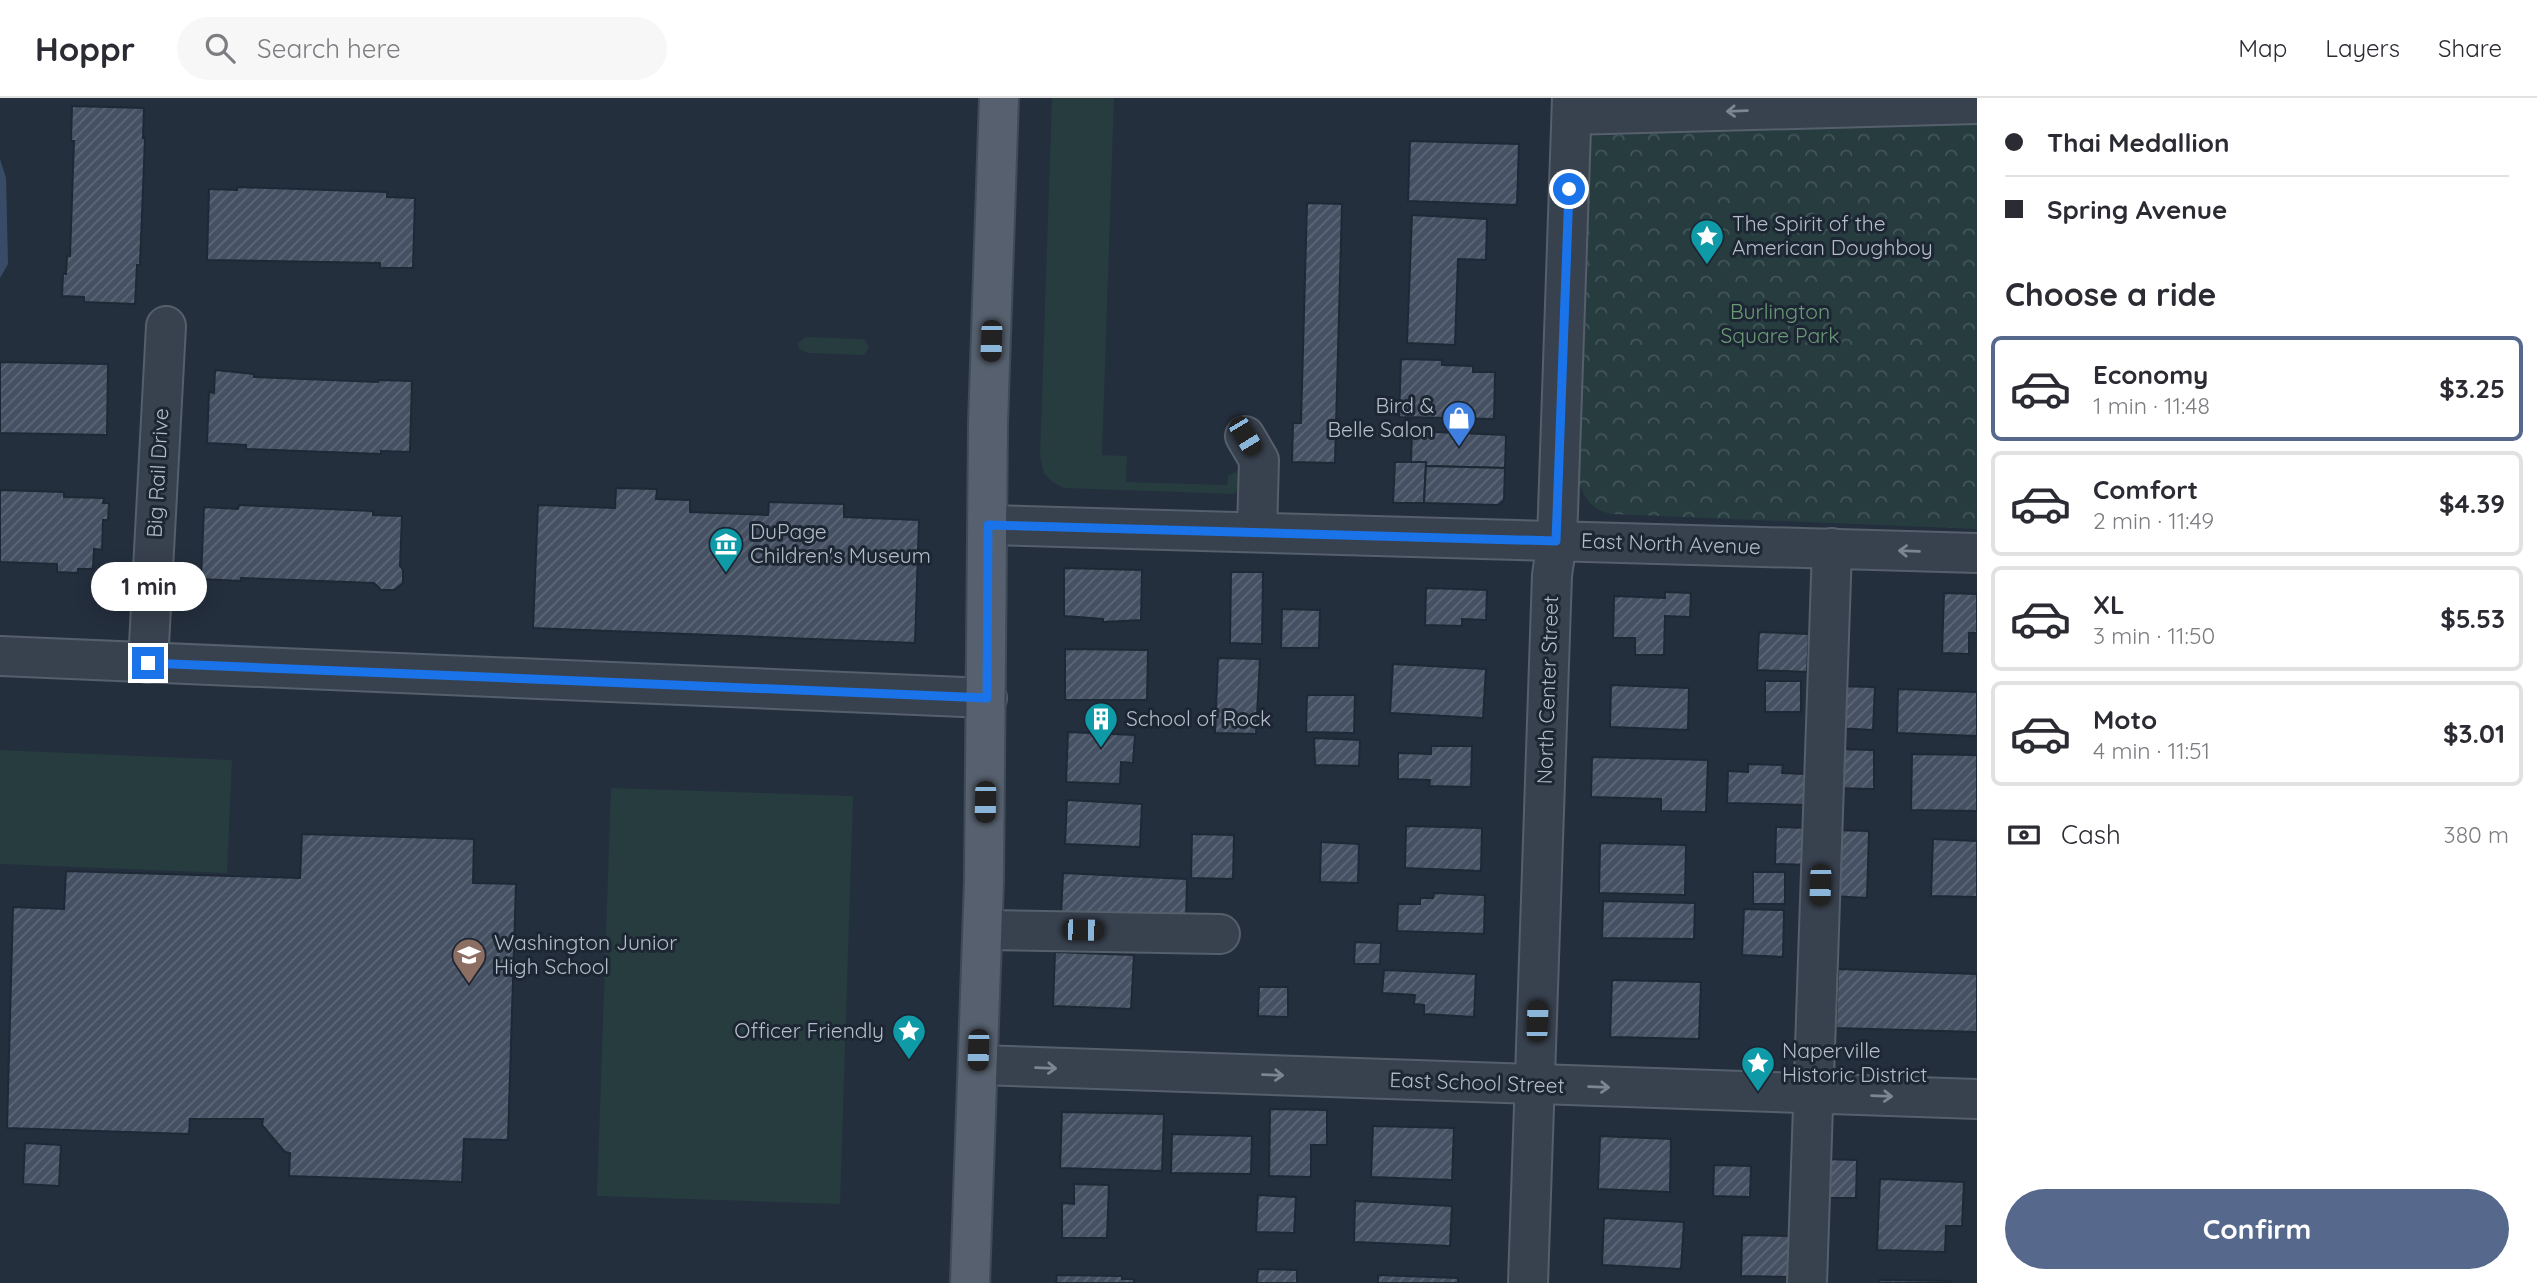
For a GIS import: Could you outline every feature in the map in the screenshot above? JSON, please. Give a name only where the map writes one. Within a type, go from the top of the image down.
[{"type":"main road","points":[[970,1283],[983,930],[988,423],[999,98]]},
{"type":"street","points":[[1572,107],[1977,104]]},
{"type":"street","name":"North Center Street","points":[[1528,1283],[1552,575],[1556,541],[1572,107]]},
{"type":"street","name":"Big Rail Drive","points":[[148,663],[166,326]]},
{"type":"street","points":[[1245,436],[1259,460],[1257,532]]},
{"type":"street","name":"East North Avenue","points":[[988,525],[1977,553]]},
{"type":"street","points":[[1807,1283],[1832,548]]},
{"type":"street","points":[[0,656],[987,698]]},
{"type":"street","points":[[983,930],[1220,934]]},
{"type":"street","name":"East School Street","points":[[978,1065],[1977,1100]]},
{"type":"green space","points":[[1052,98],[1114,98],[1102,455],[1127,456],[1126,482],[1227,485],[1228,476],[1235,472],[1239,474],[1240,482],[1234,494],[1064,488],[1052,482],[1044,473],[1040,456]]},
{"type":"green space","name":"Burlington Square Park","points":[[1977,120],[1977,529],[1611,514],[1590,503],[1579,483],[1591,136]]},
{"type":"green space","points":[[806,337],[860,339],[865,340],[869,347],[864,355],[808,353],[799,349],[798,343]]},
{"type":"green space","points":[[0,750],[232,760],[227,873],[0,864]]},
{"type":"green space","points":[[611,788],[853,796],[840,1204],[597,1196]]},
{"type":"water","points":[[0,159],[6,178],[8,264],[0,278]]},
{"type":"building","points":[[72,106],[144,108],[140,265],[137,265],[135,304],[84,302],[84,297],[62,296],[63,274],[66,274],[67,256],[70,256],[74,141],[71,141]]},
{"type":"building","points":[[1410,141],[1519,144],[1517,205],[1408,201]]},
{"type":"building","points":[[237,187],[387,192],[387,197],[415,198],[413,268],[380,268],[380,263],[207,260],[209,189],[237,190]]},
{"type":"building","points":[[1307,203],[1342,204],[1335,463],[1292,462],[1293,423],[1301,423]]},
{"type":"building","points":[[1412,215],[1487,219],[1486,260],[1458,259],[1455,345],[1407,343]]},
{"type":"building","points":[[1401,359],[1442,360],[1442,365],[1473,366],[1473,372],[1495,372],[1494,419],[1399,417]]},
{"type":"building","points":[[0,362],[108,364],[107,435],[0,433]]},
{"type":"building","points":[[215,370],[254,374],[254,377],[412,381],[410,452],[381,451],[381,454],[246,449],[246,445],[207,443],[209,392],[214,393]]},
{"type":"building","name":"Bird & Belle Salon","points":[[1412,431],[1506,435],[1505,468],[1426,466],[1426,462],[1411,462]]},
{"type":"building","points":[[1395,462],[1426,462],[1424,503],[1393,503]]},
{"type":"building","points":[[1426,466],[1505,468],[1504,500],[1498,505],[1424,503]]},
{"type":"building","name":"DuPage Children's Museum","points":[[616,488],[657,489],[656,499],[690,500],[690,512],[768,515],[769,502],[844,504],[844,517],[919,520],[915,643],[533,628],[538,505],[615,508]]},
{"type":"building","points":[[0,490],[64,492],[64,497],[104,498],[103,503],[109,503],[108,520],[103,520],[102,550],[94,549],[93,569],[78,569],[78,573],[57,572],[57,564],[0,562]]},
{"type":"building","points":[[239,505],[373,511],[373,515],[402,516],[400,566],[403,570],[403,583],[394,590],[381,590],[374,583],[201,579],[204,507],[238,509]]},
{"type":"building","points":[[1064,568],[1142,570],[1141,620],[1103,622],[1103,619],[1064,616]]},
{"type":"building","points":[[1231,572],[1263,572],[1262,644],[1230,643]]},
{"type":"building","points":[[1426,588],[1487,590],[1486,620],[1462,619],[1462,626],[1425,625]]},
{"type":"building","points":[[1665,592],[1691,593],[1690,617],[1665,616],[1664,655],[1635,655],[1635,638],[1613,638],[1614,596],[1665,598]]},
{"type":"building","points":[[1944,593],[1977,594],[1977,633],[1969,633],[1969,654],[1942,653]]},
{"type":"building","points":[[1282,609],[1320,610],[1319,648],[1281,648]]},
{"type":"building","points":[[1759,632],[1809,634],[1807,672],[1757,670]]},
{"type":"building","points":[[1065,649],[1148,650],[1147,700],[1065,700]]},
{"type":"building","points":[[1218,658],[1260,659],[1256,734],[1215,733]]},
{"type":"building","points":[[1393,664],[1486,669],[1483,718],[1390,713]]},
{"type":"building","points":[[1765,681],[1801,681],[1801,712],[1765,712]]},
{"type":"building","points":[[1611,685],[1689,688],[1688,730],[1610,727]]},
{"type":"building","points":[[1836,686],[1875,687],[1873,730],[1835,728]]},
{"type":"building","points":[[1898,689],[1977,692],[1977,736],[1897,733]]},
{"type":"building","points":[[1307,695],[1355,695],[1354,733],[1306,732]]},
{"type":"building","name":"School of Rock","points":[[1068,732],[1135,735],[1133,763],[1121,762],[1120,784],[1066,782]]},
{"type":"building","points":[[1314,738],[1360,740],[1359,766],[1315,765]]},
{"type":"building","points":[[1431,746],[1472,746],[1471,787],[1429,786],[1430,780],[1398,779],[1398,753],[1431,754]]},
{"type":"building","points":[[1834,749],[1874,750],[1874,789],[1833,788]]},
{"type":"building","points":[[1912,754],[1977,755],[1977,811],[1911,810]]},
{"type":"building","points":[[1592,757],[1708,760],[1706,812],[1661,811],[1661,799],[1591,797]]},
{"type":"building","points":[[1748,764],[1783,765],[1782,773],[1806,774],[1805,805],[1727,803],[1728,771],[1748,772]]},
{"type":"building","points":[[1067,800],[1142,804],[1140,847],[1065,844]]},
{"type":"building","points":[[1406,826],[1482,828],[1481,871],[1405,868]]},
{"type":"building","points":[[1776,827],[1811,828],[1810,865],[1775,864]]},
{"type":"building","points":[[1833,830],[1869,831],[1867,898],[1831,896]]},
{"type":"building","points":[[302,834],[474,839],[473,883],[516,884],[508,1140],[464,1139],[462,1182],[289,1176],[290,1153],[285,1152],[262,1125],[263,1119],[190,1119],[189,1134],[7,1128],[13,907],[64,909],[66,871],[300,878]]},
{"type":"building","points":[[1192,834],[1234,835],[1233,879],[1191,878]]},
{"type":"building","points":[[1933,839],[1977,841],[1977,897],[1931,896]]},
{"type":"building","points":[[1321,842],[1359,844],[1358,883],[1320,882]]},
{"type":"building","points":[[1600,843],[1686,845],[1685,895],[1599,893]]},
{"type":"building","points":[[1753,872],[1785,872],[1785,904],[1753,904]]},
{"type":"building","points":[[1063,873],[1187,879],[1186,920],[1061,915]]},
{"type":"building","points":[[1434,893],[1485,895],[1484,934],[1397,931],[1398,904],[1420,904],[1420,898],[1433,898]]},
{"type":"building","points":[[1603,901],[1695,903],[1694,939],[1602,938]]},
{"type":"building","points":[[1744,909],[1784,910],[1783,957],[1742,955]]},
{"type":"building","points":[[1355,942],[1381,943],[1380,964],[1354,964]]},
{"type":"building","points":[[1055,952],[1134,955],[1131,1009],[1053,1006]]},
{"type":"building","points":[[1838,969],[1977,974],[1977,1032],[1836,1028]]},
{"type":"building","points":[[1384,970],[1476,974],[1474,1017],[1424,1014],[1424,1005],[1414,1004],[1415,995],[1382,993]]},
{"type":"building","points":[[1612,980],[1701,982],[1699,1039],[1610,1037]]},
{"type":"building","points":[[1259,987],[1288,987],[1288,1017],[1258,1016]]},
{"type":"building","points":[[1270,1109],[1327,1110],[1327,1145],[1311,1145],[1311,1177],[1269,1176]]},
{"type":"building","points":[[1062,1112],[1164,1114],[1162,1171],[1060,1168]]},
{"type":"building","points":[[1373,1126],[1454,1128],[1452,1180],[1371,1177]]},
{"type":"building","points":[[1172,1134],[1252,1136],[1251,1174],[1171,1173]]},
{"type":"building","points":[[1600,1136],[1671,1139],[1670,1192],[1598,1189]]},
{"type":"building","points":[[25,1143],[61,1145],[59,1186],[23,1184]]},
{"type":"building","points":[[1822,1159],[1857,1160],[1856,1198],[1822,1198]]},
{"type":"building","points":[[1714,1165],[1751,1166],[1750,1197],[1713,1196]]},
{"type":"building","points":[[1880,1179],[1964,1182],[1962,1226],[1946,1226],[1945,1252],[1877,1250]]},
{"type":"building","points":[[1074,1184],[1109,1185],[1107,1238],[1062,1238],[1062,1203],[1074,1204]]},
{"type":"building","points":[[1258,1195],[1296,1197],[1294,1233],[1256,1232]]},
{"type":"building","points":[[1355,1201],[1452,1206],[1450,1246],[1354,1242]]},
{"type":"building","points":[[1604,1218],[1684,1222],[1681,1269],[1602,1265]]},
{"type":"building","points":[[1742,1235],[1794,1236],[1793,1277],[1741,1276]]},
{"type":"building","points":[[1258,1269],[1297,1270],[1297,1283],[1257,1283]]},
{"type":"building","points":[[1057,1275],[1122,1276],[1122,1279],[1134,1279],[1134,1283],[1056,1283]]},
{"type":"building","points":[[1378,1275],[1458,1278],[1458,1283],[1378,1283]]},
{"type":"building","points":[[1879,1280],[1951,1281],[1951,1283],[1879,1283]]},
{"type":"place","name":"The Spirit of the American Doughboy","points":[[1707,266]]},
{"type":"place","name":"Bird & Belle Salon","points":[[1459,448]]},
{"type":"place","name":"DuPage Children's Museum","points":[[726,574]]},
{"type":"place","name":"School of Rock","points":[[1101,749]]},
{"type":"place","name":"Washington Junior High School","points":[[469,985]]},
{"type":"place","name":"Officer Friendly","points":[[909,1061]]},
{"type":"place","name":"Naperville Historic District","points":[[1758,1093]]},
{"type":"route","points":[[148,663],[987,698],[988,525],[1556,541],[1569,189]]}]
